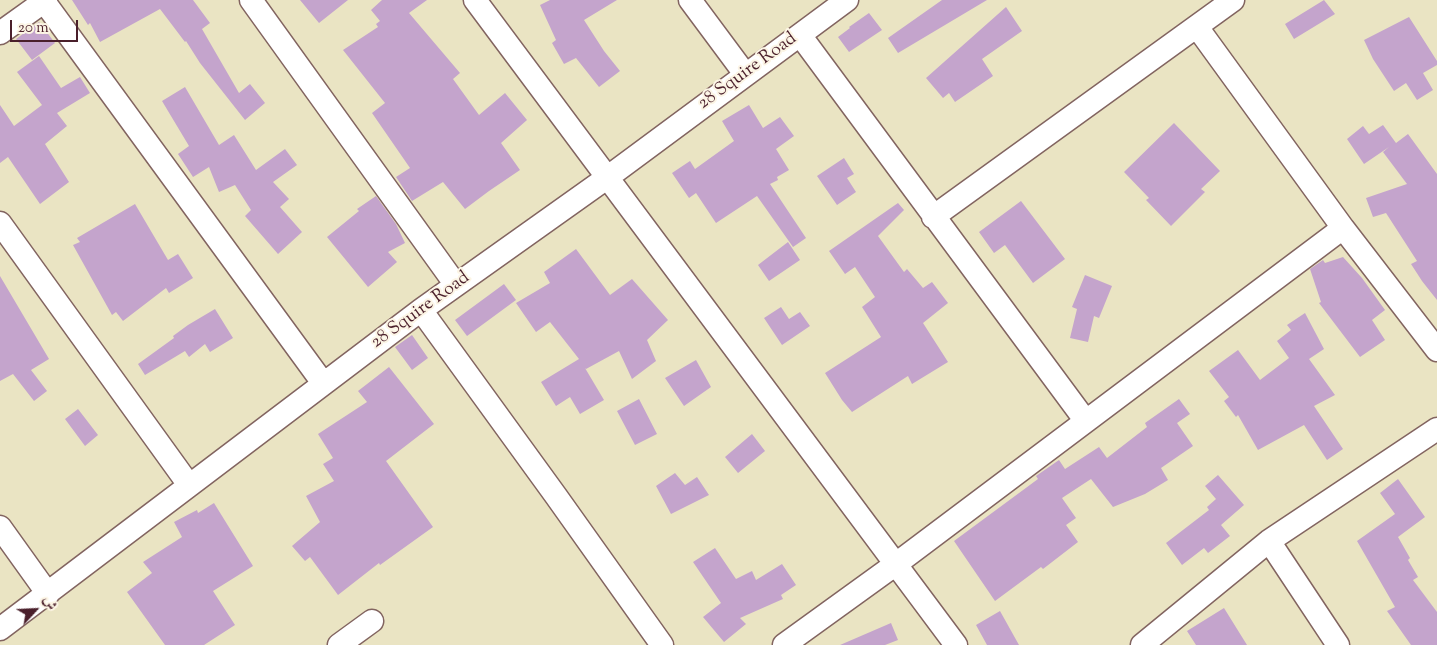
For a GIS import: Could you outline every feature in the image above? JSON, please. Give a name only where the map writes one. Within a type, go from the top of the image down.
[{"type":"street","points":[[0,33],[44,0],[323,383]]},
{"type":"street","points":[[251,0],[456,285]]},
{"type":"street","points":[[475,0],[956,645]]},
{"type":"street","points":[[690,0],[745,74]]},
{"type":"street","name":"28 Squire Road","points":[[0,629],[421,310],[608,177],[847,0]]},
{"type":"street","points":[[933,217],[1233,0]]},
{"type":"street","points":[[1196,27],[1343,228],[1437,350]]},
{"type":"street","points":[[800,35],[1085,420]]},
{"type":"street","points":[[0,223],[188,485]]},
{"type":"street","points":[[784,645],[896,564],[1085,420],[1343,228]]},
{"type":"street","points":[[421,310],[662,645]]},
{"type":"street","points":[[1142,645],[1269,542],[1437,429]]},
{"type":"street","points":[[0,527],[48,594]]},
{"type":"street","points":[[1269,542],[1338,645]]},
{"type":"street","points":[[339,645],[372,621]]},
{"type":"building","points":[[72,0],[193,0],[210,23],[202,29],[239,93],[250,84],[265,103],[245,120],[160,9],[100,42],[90,23],[88,25]]},
{"type":"building","points":[[300,0],[348,0],[319,23]]},
{"type":"building","points":[[382,0],[427,0],[409,13],[460,73],[453,79],[479,115],[505,93],[527,120],[501,143],[520,170],[465,209],[443,182],[412,201],[396,177],[410,168],[372,113],[385,103],[343,50],[378,27],[376,24],[380,21],[371,10]]},
{"type":"building","points":[[550,0],[617,0],[584,20],[604,51],[620,71],[599,87],[576,58],[564,64],[552,43],[556,40],[540,5]]},
{"type":"building","points":[[942,0],[987,0],[898,53],[888,38]]},
{"type":"building","points":[[1324,0],[1335,14],[1294,39],[1285,24]]},
{"type":"building","points":[[1006,7],[1022,31],[982,59],[993,76],[955,102],[949,93],[943,98],[926,78]]},
{"type":"building","points":[[869,13],[882,30],[849,52],[838,37]]},
{"type":"building","points":[[1409,17],[1437,61],[1437,65],[1423,73],[1433,90],[1417,100],[1406,83],[1394,91],[1373,59],[1364,40]]},
{"type":"building","points":[[39,22],[55,43],[32,60],[16,39]]},
{"type":"building","points":[[39,56],[61,88],[80,77],[90,93],[57,113],[67,126],[45,144],[69,182],[40,204],[8,157],[0,163],[0,105],[14,126],[42,105],[17,72]]},
{"type":"building","points":[[185,87],[219,145],[234,135],[256,170],[285,149],[297,165],[273,182],[289,199],[280,207],[302,232],[278,254],[245,216],[251,210],[235,185],[219,192],[209,167],[193,177],[178,154],[189,146],[162,101]]},
{"type":"building","points":[[749,105],[763,128],[780,117],[794,136],[776,149],[789,170],[777,177],[778,180],[770,184],[806,238],[793,247],[757,196],[716,223],[696,193],[689,198],[672,173],[690,161],[695,169],[734,141],[722,121]]},
{"type":"building","points":[[1174,123],[1220,171],[1201,189],[1205,192],[1171,226],[1146,200],[1149,198],[1124,172]]},
{"type":"building","points":[[1383,125],[1396,143],[1408,134],[1437,174],[1437,300],[1411,264],[1417,261],[1386,213],[1373,217],[1366,198],[1407,184],[1383,152],[1389,147],[1364,164],[1347,139],[1363,126],[1369,134]]},
{"type":"building","points":[[844,158],[854,174],[847,178],[856,192],[837,205],[817,176]]},
{"type":"building","points":[[376,196],[396,224],[405,243],[388,252],[397,262],[368,287],[327,237],[359,211],[357,209]]},
{"type":"building","points":[[1021,201],[1065,259],[1033,283],[1005,245],[994,253],[979,232]]},
{"type":"building","points":[[898,203],[904,210],[878,236],[904,272],[907,269],[923,288],[932,282],[948,303],[923,323],[948,362],[912,384],[908,376],[852,412],[825,373],[881,337],[862,307],[875,297],[855,267],[845,274],[829,251]]},
{"type":"building","points":[[135,204],[168,260],[178,254],[193,278],[169,293],[166,288],[123,321],[116,312],[112,315],[73,245],[80,242],[77,238]]},
{"type":"building","points":[[788,242],[800,260],[769,281],[758,265]]},
{"type":"building","points":[[576,249],[610,295],[632,279],[668,320],[647,340],[656,361],[632,379],[619,351],[585,368],[604,400],[580,414],[570,397],[556,406],[541,382],[579,359],[550,322],[536,332],[516,303],[550,283],[544,272]]},
{"type":"building","points":[[1343,257],[1362,278],[1385,310],[1372,320],[1385,340],[1360,357],[1319,303],[1321,302],[1310,269],[1323,260],[1325,263]]},
{"type":"building","points":[[1085,275],[1112,286],[1099,318],[1094,316],[1088,342],[1070,338],[1077,309],[1072,307]]},
{"type":"building","points":[[0,276],[49,359],[31,370],[47,391],[34,401],[13,374],[0,381]]},
{"type":"building","points":[[504,284],[516,300],[467,336],[455,320]]},
{"type":"building","points":[[781,307],[789,319],[800,312],[810,326],[782,345],[764,318]]},
{"type":"building","points":[[215,309],[233,338],[210,352],[205,344],[189,357],[185,351],[145,375],[138,364],[174,338],[173,336],[188,325]]},
{"type":"building","points":[[1305,313],[1324,349],[1309,359],[1335,395],[1314,406],[1343,449],[1327,460],[1304,425],[1258,450],[1238,415],[1236,417],[1224,401],[1229,397],[1209,371],[1238,350],[1260,380],[1289,358],[1277,341],[1291,330],[1287,325]]},
{"type":"building","points":[[412,335],[428,358],[412,370],[395,347]]},
{"type":"building","points":[[696,360],[711,387],[684,406],[665,378]]},
{"type":"building","points":[[389,367],[434,424],[386,461],[433,527],[380,565],[379,563],[338,595],[310,557],[305,561],[292,546],[320,522],[306,496],[334,481],[323,464],[333,458],[318,434],[367,402],[358,391]]},
{"type":"building","points":[[639,399],[657,434],[635,445],[617,411]]},
{"type":"building","points":[[1179,399],[1190,414],[1177,423],[1193,446],[1161,468],[1168,480],[1145,494],[1113,507],[1091,479],[1062,498],[1076,518],[1066,525],[1078,542],[1043,569],[1041,567],[995,601],[954,541],[1038,479],[1036,476],[1059,460],[1065,469],[1099,447],[1107,458],[1147,427],[1145,423]]},
{"type":"building","points":[[78,409],[98,435],[85,446],[65,419]]},
{"type":"building","points":[[752,434],[765,451],[738,473],[725,457]]},
{"type":"building","points":[[675,473],[685,485],[697,477],[709,495],[671,514],[656,486]]},
{"type":"building","points":[[1218,475],[1244,505],[1221,525],[1230,536],[1208,553],[1204,548],[1182,565],[1166,543],[1209,510],[1207,507],[1216,499],[1205,486]]},
{"type":"building","points":[[1398,479],[1425,517],[1398,537],[1418,577],[1413,580],[1437,612],[1437,645],[1411,645],[1387,611],[1395,607],[1357,541],[1395,514],[1380,493]]},
{"type":"building","points":[[214,503],[253,566],[213,591],[235,625],[204,645],[165,645],[127,592],[152,573],[143,562],[182,537],[174,522],[197,510],[198,513]]},
{"type":"building","points":[[715,548],[736,579],[752,571],[756,580],[782,564],[796,585],[781,595],[783,599],[740,618],[746,624],[724,642],[703,617],[721,603],[693,562]]},
{"type":"building","points":[[1224,608],[1247,645],[1196,645],[1187,631]]},
{"type":"building","points":[[1000,611],[1019,645],[987,645],[976,625]]},
{"type":"building","points":[[891,623],[898,640],[885,645],[840,645]]}]
